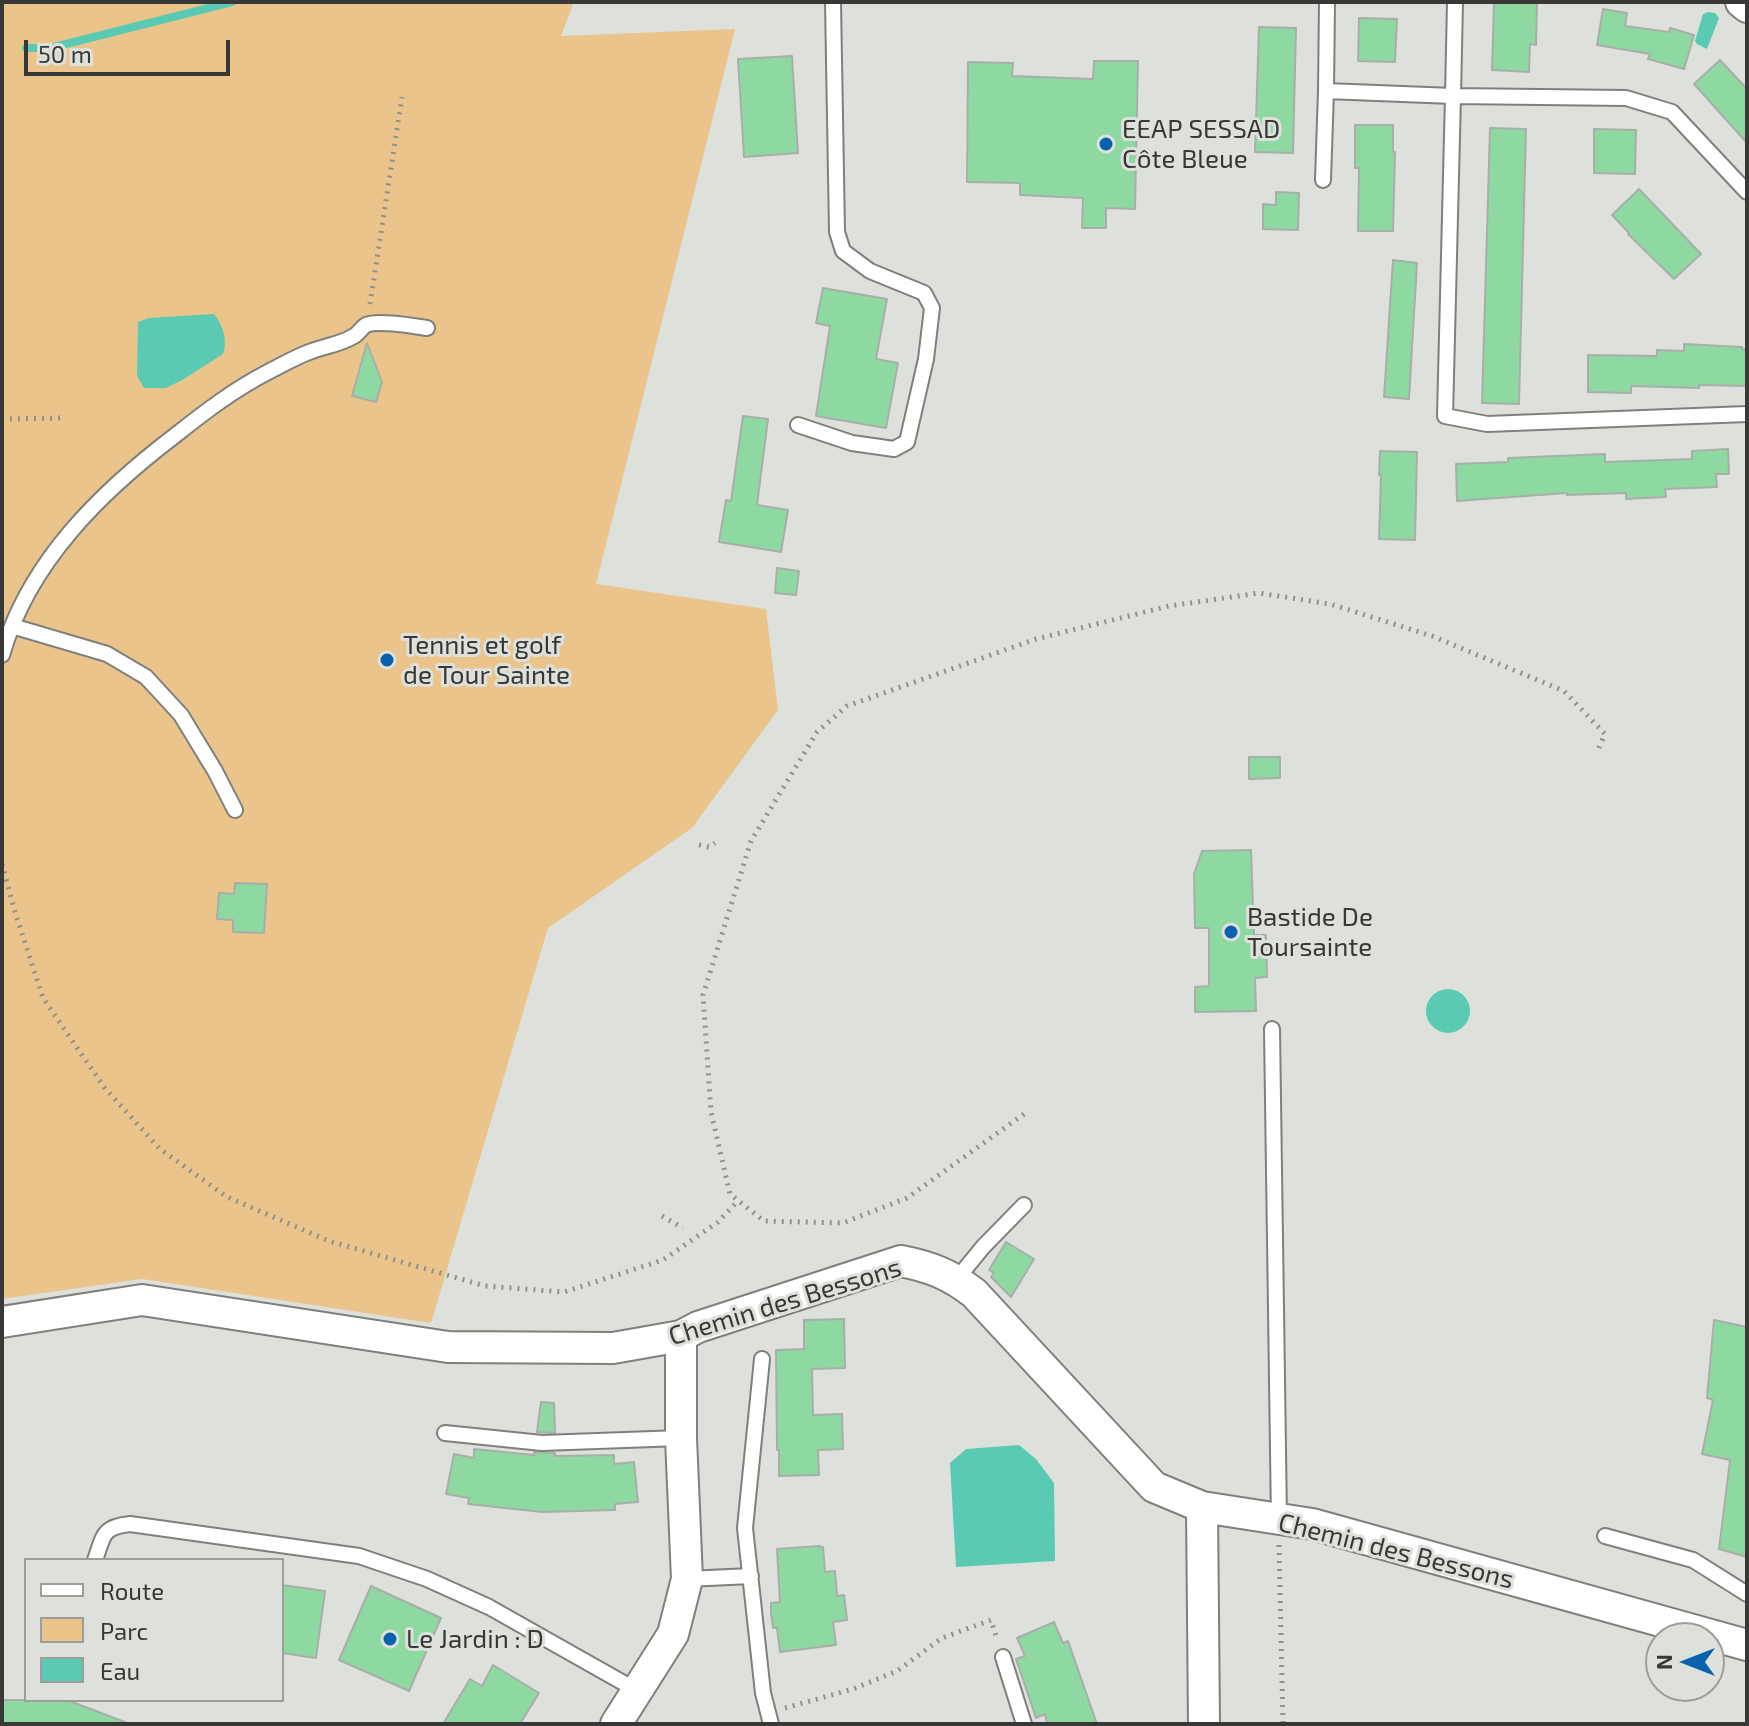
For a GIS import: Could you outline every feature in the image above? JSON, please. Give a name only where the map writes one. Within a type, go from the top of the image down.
[{"type":"street","points":[[1741,2],[1747,7]]},
{"type":"street","name":"Chemin des Bessons","points":[[2,1322],[142,1300],[448,1347],[613,1348],[681,1336],[698,1327],[901,1261],[931,1267],[974,1293],[1154,1487],[1202,1507],[1312,1524],[1746,1639]]},
{"type":"street","points":[[616,1724],[673,1634],[687,1579],[681,1438],[681,1336]]},
{"type":"street","points":[[1202,1507],[1204,1724]]},
{"type":"lane","points":[[798,425],[852,443],[894,449],[907,442],[926,359],[932,308],[924,293],[870,271],[843,251],[837,232],[833,2]]},
{"type":"lane","points":[[1323,180],[1327,2]]},
{"type":"lane","points":[[1455,2],[1445,416],[1487,424],[1747,414]]},
{"type":"lane","points":[[1326,91],[1626,98],[1672,112],[1747,192]]},
{"type":"lane","points":[[2,655],[21,603],[50,558],[80,520],[130,472],[224,398],[308,352],[353,337],[367,325],[393,323],[427,328]]},
{"type":"lane","points":[[12,626],[107,654],[146,677],[181,715],[235,810]]},
{"type":"lane","points":[[1272,1029],[1279,1520]]},
{"type":"lane","points":[[956,1280],[1024,1205]]},
{"type":"lane","points":[[762,1359],[745,1528],[763,1693],[770,1718]]},
{"type":"lane","points":[[445,1433],[542,1443],[681,1438]]},
{"type":"lane","points":[[96,1558],[104,1535],[113,1526],[130,1524],[359,1556],[427,1579],[489,1607],[636,1690]]},
{"type":"lane","points":[[1605,1536],[1693,1560],[1747,1594]]},
{"type":"lane","points":[[687,1579],[751,1576]]},
{"type":"lane","points":[[1003,1657],[1024,1724]]},
{"type":"path","points":[[367,325],[402,97]]},
{"type":"path","points":[[2,419],[60,418]]},
{"type":"path","points":[[1024,1114],[907,1198],[843,1223],[764,1221],[730,1194],[711,1112],[703,995],[751,841],[817,732],[847,706],[1036,639],[1169,606],[1259,593],[1330,604],[1417,632],[1564,691],[1605,734],[1597,752]]},
{"type":"path","points":[[699,845],[709,847],[715,843]]},
{"type":"path","points":[[2,864],[43,998],[104,1087],[160,1149],[227,1197],[329,1241],[485,1286],[564,1292],[663,1260],[718,1222],[738,1201]]},
{"type":"path","points":[[662,1216],[683,1228]]},
{"type":"path","points":[[1279,1520],[1283,1724]]},
{"type":"path","points":[[770,1718],[897,1671],[942,1638],[991,1620],[1003,1657]]},
{"type":"green space","name":"Tennis et golf de Tour Sainte","points":[[2,2],[574,2],[561,36],[735,29],[596,584],[766,609],[778,710],[692,828],[548,928],[431,1323],[142,1279],[2,1299]]},
{"type":"water","points":[[1715,13],[1719,18],[1707,49],[1695,41],[1703,14]]},
{"type":"water","points":[[214,314],[224,333],[223,354],[166,388],[144,388],[137,376],[138,322],[149,318]]},
{"type":"water","points":[[1448,989],[1463,996],[1470,1011],[1463,1026],[1448,1033],[1433,1026],[1426,1011],[1433,996]]},
{"type":"water","points":[[1019,1445],[1036,1459],[1054,1483],[1055,1561],[956,1567],[950,1463],[966,1449]]},
{"type":"building","points":[[1494,2],[1537,2],[1536,45],[1530,44],[1529,72],[1492,70]]},
{"type":"building","points":[[1603,9],[1627,13],[1625,26],[1669,32],[1670,28],[1694,35],[1684,69],[1648,59],[1650,54],[1597,45]]},
{"type":"building","points":[[1359,18],[1397,19],[1395,62],[1358,61]]},
{"type":"building","points":[[1259,27],[1296,28],[1293,153],[1255,152]]},
{"type":"building","points":[[792,56],[798,153],[744,157],[738,59]]},
{"type":"building","points":[[1720,60],[1747,89],[1747,143],[1694,84]]},
{"type":"building","name":"EEAP SESSAD Côte Bleue","points":[[1094,61],[1138,61],[1135,209],[1106,208],[1106,228],[1082,228],[1083,198],[1020,195],[1020,183],[967,182],[968,62],[1013,63],[1012,76],[1093,79]]},
{"type":"building","points":[[1355,125],[1393,125],[1393,231],[1358,231],[1359,168],[1355,168]]},
{"type":"building","points":[[1490,128],[1526,129],[1519,404],[1482,403]]},
{"type":"building","points":[[1594,129],[1636,130],[1635,174],[1594,173]]},
{"type":"building","points":[[1639,189],[1701,254],[1674,279],[1612,215]]},
{"type":"building","points":[[1276,192],[1299,193],[1298,230],[1263,229],[1263,204],[1276,205]]},
{"type":"building","points":[[1393,260],[1417,263],[1409,399],[1384,397]]},
{"type":"building","points":[[823,288],[887,299],[876,359],[898,363],[886,428],[816,416],[830,326],[816,323]]},
{"type":"building","points":[[367,343],[382,382],[376,402],[352,396]]},
{"type":"building","points":[[1684,344],[1747,349],[1747,386],[1631,386],[1631,393],[1588,392],[1588,355],[1657,356],[1657,350],[1684,351]]},
{"type":"building","points":[[743,416],[768,419],[757,505],[788,510],[781,552],[719,542],[726,500],[731,501]]},
{"type":"building","points":[[1728,449],[1729,474],[1716,474],[1717,487],[1665,489],[1666,497],[1626,499],[1626,493],[1567,493],[1457,501],[1456,464],[1508,462],[1508,458],[1605,454],[1605,462],[1692,459],[1692,451]]},
{"type":"building","points":[[1380,451],[1417,452],[1415,540],[1379,539]]},
{"type":"building","points":[[777,568],[799,571],[796,595],[775,593]]},
{"type":"building","points":[[1249,757],[1280,757],[1280,778],[1249,779]]},
{"type":"building","name":"Bastide De Toursainte","points":[[1251,850],[1254,935],[1266,935],[1267,977],[1255,978],[1256,1011],[1195,1012],[1195,987],[1209,986],[1209,928],[1195,928],[1194,874],[1202,851]]},
{"type":"building","points":[[235,883],[267,884],[264,933],[233,932],[233,920],[217,919],[219,893],[234,894]]},
{"type":"building","points":[[1006,1242],[1034,1259],[1011,1297],[991,1277],[994,1273],[989,1270]]},
{"type":"building","points":[[844,1319],[845,1368],[812,1369],[813,1415],[842,1414],[843,1449],[818,1450],[819,1475],[779,1476],[776,1350],[804,1349],[804,1320]]},
{"type":"building","points":[[1714,1320],[1747,1327],[1747,1557],[1719,1549],[1730,1460],[1702,1454],[1713,1400],[1707,1398]]},
{"type":"building","points":[[541,1402],[554,1403],[555,1433],[537,1432]]},
{"type":"building","points":[[474,1449],[534,1455],[534,1452],[555,1453],[555,1456],[614,1455],[614,1464],[634,1462],[638,1502],[615,1504],[615,1510],[542,1512],[468,1504],[469,1498],[446,1494],[454,1454],[474,1458]]},
{"type":"building","points":[[823,1547],[825,1572],[835,1571],[837,1596],[844,1595],[847,1620],[833,1622],[836,1645],[780,1652],[777,1628],[773,1628],[771,1613],[771,1603],[780,1602],[777,1549]]},
{"type":"building","points":[[284,1585],[325,1591],[316,1658],[284,1653]]},
{"type":"building","name":"Le Jardin : D","points":[[371,1586],[441,1618],[409,1691],[339,1660]]},
{"type":"building","points":[[1054,1622],[1063,1643],[1068,1641],[1097,1724],[1047,1724],[1045,1714],[1036,1718],[1016,1659],[1025,1656],[1017,1638]]},
{"type":"building","points":[[493,1665],[539,1693],[520,1724],[443,1724],[470,1679],[482,1686]]},
{"type":"building","points":[[2,1700],[72,1702],[125,1722],[125,1724],[2,1724]]},
{"type":"waterway","points":[[26,48],[50,48],[232,2]]},
{"type":"place","name":"EEAP SESSAD Côte Bleue","points":[[1106,144]]},
{"type":"place","name":"Tennis et golf de Tour Sainte","points":[[387,660]]},
{"type":"place","name":"Bastide De Toursainte","points":[[1231,932]]},
{"type":"place","name":"Le Jardin : D","points":[[390,1639]]}]
